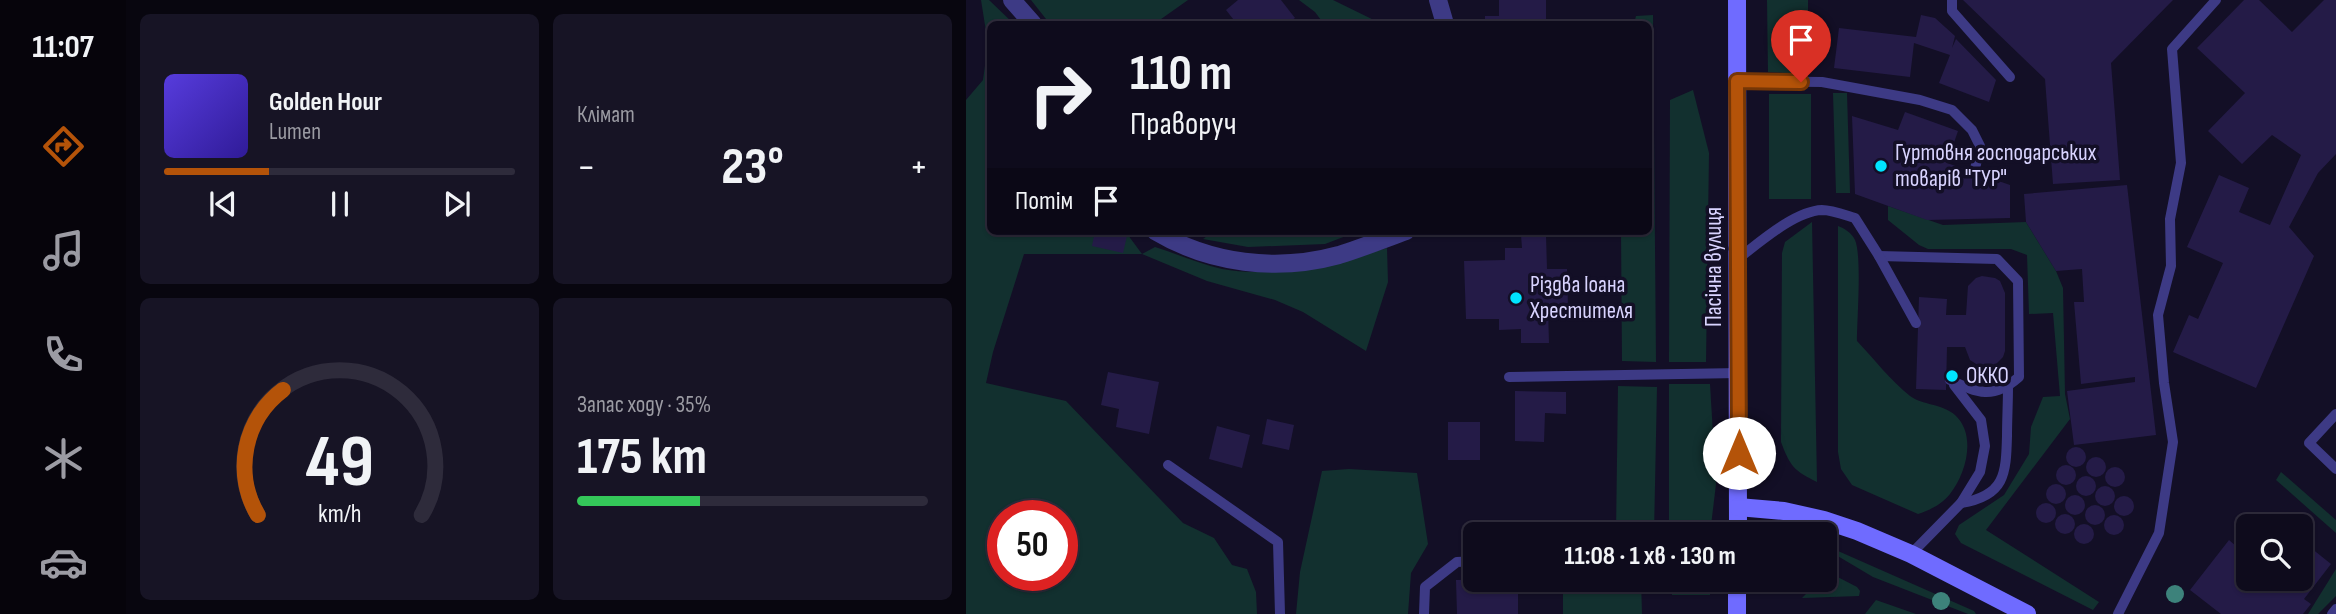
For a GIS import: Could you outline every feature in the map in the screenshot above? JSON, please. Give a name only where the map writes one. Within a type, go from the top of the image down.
[{"type":"main road","name":"Пасічна вулиця","points":[[1737,0],[1738,522]]},
{"type":"main road","points":[[1738,507],[1784,511],[1824,520],[1911,555],[2007,609],[2027,614]]},
{"type":"main road","points":[[1737,592],[1737,614]]},
{"type":"street","points":[[1012,0],[1031,21]]},
{"type":"street","points":[[1438,0],[1444,21]]},
{"type":"street","points":[[1162,235],[1180,246],[1223,259],[1264,264],[1338,255],[1395,235]]},
{"type":"lane","points":[[1952,0],[1952,11],[2010,77]]},
{"type":"lane","points":[[2118,614],[2158,533],[2173,442],[2158,315],[2171,265],[2170,219],[2181,163],[2172,49],[2216,0]]},
{"type":"lane","points":[[1737,81],[1822,82],[1920,100],[1952,110],[1972,130],[1980,146],[1975,169]]},
{"type":"lane","points":[[1739,257],[1803,215],[1822,210],[1855,218],[1916,323]]},
{"type":"lane","points":[[1879,256],[1997,259],[2018,281],[2019,377],[2008,387],[1981,393],[1950,380],[1981,420],[1985,446],[1980,472],[1961,503],[1911,555]]},
{"type":"lane","points":[[1509,377],[1739,373]]},
{"type":"lane","points":[[1961,503],[1975,501],[1988,494],[2006,471],[2008,387]]},
{"type":"lane","points":[[2336,414],[2309,443],[2336,469]]},
{"type":"lane","points":[[1168,466],[1278,542],[1280,614]]},
{"type":"lane","points":[[1424,614],[1424,587],[1457,562],[1463,562]]},
{"type":"lane","points":[[2332,614],[2336,609]]},
{"type":"green space","points":[[981,0],[989,0],[1011,21],[987,21],[987,38]]},
{"type":"green space","points":[[1031,0],[1188,0],[1158,21],[1048,21]]},
{"type":"green space","points":[[1299,0],[1333,0],[1376,21],[1322,21]]},
{"type":"green space","points":[[1767,0],[1808,0],[1808,74],[1768,72]]},
{"type":"green space","points":[[1653,15],[1656,362],[1622,361],[1621,235],[1652,235],[1652,21],[1635,21],[1636,16]]},
{"type":"green space","points":[[987,51],[987,235],[1128,235],[1142,254],[1024,254],[986,383],[1066,401],[1183,523],[1214,538],[1232,565],[1247,569],[1256,592],[1257,614],[966,614],[966,100],[983,80]]},
{"type":"green space","points":[[1693,90],[1709,153],[1706,362],[1669,362],[1670,100]]},
{"type":"green space","points":[[1833,93],[1847,93],[1850,193],[1836,193]]},
{"type":"green space","points":[[1769,94],[1811,94],[1811,199],[1769,199]]},
{"type":"green space","points":[[1888,206],[1943,225],[2026,222],[2056,271],[2063,288],[2065,394],[2070,419],[1986,530],[2099,602],[2093,610],[1961,543],[1955,534],[1959,525],[2004,495],[2029,454],[2031,427],[2043,397],[2060,396],[2053,313],[2029,314],[2027,255],[2011,249],[1928,249],[1888,220]]},
{"type":"green space","points":[[1812,222],[1817,482],[1794,467],[1781,442],[1782,253],[1785,242]]},
{"type":"green space","points":[[1838,226],[1852,235],[1857,248],[1857,341],[1910,396],[1950,411],[1962,423],[1966,433],[1967,454],[1956,486],[1939,504],[1918,514],[1852,485],[1841,469],[1838,452]]},
{"type":"green space","points":[[1208,235],[1349,235],[1325,244],[1248,247],[1203,239]]},
{"type":"green space","points":[[1155,247],[1222,269],[1263,272],[1306,268],[1387,248],[1388,282],[1366,351],[1303,312],[1275,300],[1207,281],[1142,254]]},
{"type":"green space","points":[[1669,384],[1710,384],[1716,484],[1711,522],[1669,522]]},
{"type":"green space","points":[[1618,386],[1657,387],[1654,522],[1616,522]]},
{"type":"green space","points":[[1349,469],[1417,473],[1428,544],[1411,573],[1408,614],[1296,614],[1300,572],[1322,471]]},
{"type":"green space","points":[[2281,472],[2336,520],[2336,533],[2276,480]]},
{"type":"green space","points":[[1838,551],[1976,614],[1968,614],[1873,577],[1837,556]]},
{"type":"green space","points":[[2336,569],[2336,596],[2318,614],[2308,614]]},
{"type":"green space","points":[[1837,577],[1860,591],[1859,596],[1802,598],[1808,592],[1837,592]]},
{"type":"green space","points":[[1563,592],[1641,592],[1642,614],[1563,614]]},
{"type":"green space","points":[[1672,592],[1710,592],[1710,595],[1672,595]]},
{"type":"green space","points":[[1876,600],[1916,614],[1865,614]]},
{"type":"building","points":[[1238,0],[1281,0],[1295,18],[1290,21],[1235,21],[1226,10]]},
{"type":"building","points":[[1499,0],[1546,0],[1546,21],[1485,21],[1485,16],[1499,16]]},
{"type":"building","points":[[1963,0],[2173,0],[2111,63],[2120,180],[2053,184],[2045,79]]},
{"type":"building","points":[[2244,0],[2259,0],[2292,32],[2324,0],[2336,0],[2336,154],[2318,173],[2289,227],[2314,256],[2256,388],[2173,352],[2189,315],[2198,319],[2223,263],[2187,247],[2219,175],[2249,188],[2239,212],[2270,225],[2301,155],[2272,135],[2242,164],[2208,131],[2245,93],[2197,48]]},
{"type":"building","points":[[1921,15],[1935,18],[1955,36],[1952,48],[1956,39],[1996,80],[1989,102],[1939,83],[1950,55],[1914,43],[1910,77],[1834,68],[1839,28],[1916,37]]},
{"type":"building","points":[[1905,112],[1958,131],[1947,163],[2010,185],[2010,218],[1927,220],[1855,194],[1852,116],[1898,130]]},
{"type":"building","points":[[2127,185],[2156,435],[2074,445],[2067,391],[2135,382],[2135,377],[2081,384],[2074,302],[2084,302],[2082,269],[2056,271],[2026,222],[2024,194]]},
{"type":"building","points":[[1094,235],[1127,236],[1123,253],[1092,246]]},
{"type":"building","name":"Різдва Іоана Хрестителя","points":[[1521,235],[1546,235],[1547,269],[1567,269],[1568,308],[1548,309],[1549,343],[1521,343],[1521,329],[1499,330],[1499,319],[1466,319],[1464,261],[1505,260],[1505,248],[1522,248]]},
{"type":"building","points":[[1982,276],[2000,281],[2005,293],[2003,357],[1994,366],[1981,367],[1970,360],[1965,347],[1947,347],[1946,390],[1916,389],[1919,297],[1947,299],[1946,315],[1966,315],[1968,286]]},
{"type":"building","points":[[1108,372],[1159,382],[1149,434],[1116,427],[1119,409],[1101,405]]},
{"type":"building","points":[[1515,391],[1566,392],[1566,414],[1545,413],[1544,442],[1515,441]]},
{"type":"building","points":[[1267,419],[1294,425],[1289,450],[1262,444]]},
{"type":"building","points":[[1448,422],[1480,422],[1480,460],[1448,460]]},
{"type":"building","points":[[1217,426],[1250,435],[1242,468],[1209,459]]},
{"type":"building","points":[[2076,447],[2083,450],[2086,457],[2083,464],[2076,467],[2069,464],[2066,457],[2069,450]]},
{"type":"building","points":[[2096,457],[2103,460],[2106,467],[2103,474],[2096,477],[2089,474],[2086,467],[2089,460]]},
{"type":"building","points":[[2066,465],[2073,468],[2076,475],[2073,482],[2066,485],[2059,482],[2056,475],[2059,468]]},
{"type":"building","points":[[2115,467],[2122,470],[2125,477],[2122,484],[2115,487],[2108,484],[2105,477],[2108,470]]},
{"type":"building","points":[[2086,476],[2093,479],[2096,486],[2093,493],[2086,496],[2079,493],[2076,486],[2079,479]]},
{"type":"building","points":[[2056,484],[2063,487],[2066,494],[2063,501],[2056,504],[2049,501],[2046,494],[2049,487]]},
{"type":"building","points":[[2105,486],[2112,489],[2115,496],[2112,503],[2105,506],[2098,503],[2095,496],[2098,489]]},
{"type":"building","points":[[2075,495],[2082,498],[2085,505],[2082,512],[2075,515],[2068,512],[2065,505],[2068,498]]},
{"type":"building","points":[[2124,496],[2131,499],[2134,506],[2131,513],[2124,516],[2117,513],[2114,506],[2117,499]]},
{"type":"building","points":[[2046,503],[2053,506],[2056,513],[2053,520],[2046,523],[2039,520],[2036,513],[2039,506]]},
{"type":"building","points":[[2095,505],[2102,508],[2105,515],[2102,522],[2095,525],[2088,522],[2085,515],[2088,508]]},
{"type":"building","points":[[2065,514],[2072,517],[2075,524],[2072,531],[2065,534],[2058,531],[2055,524],[2058,517]]},
{"type":"building","points":[[2114,515],[2121,518],[2124,525],[2121,532],[2114,535],[2107,532],[2104,525],[2107,518]]},
{"type":"building","points":[[2084,524],[2091,527],[2094,534],[2091,541],[2084,544],[2077,541],[2074,534],[2077,527]]},
{"type":"building","points":[[2229,540],[2236,546],[2236,591],[2310,591],[2304,599],[2311,604],[2303,614],[2221,614],[2190,590]]},
{"type":"building","points":[[2313,550],[2331,564],[2313,587]]},
{"type":"building","points":[[1456,580],[1463,580],[1463,592],[1518,592],[1518,614],[1457,614]]},
{"type":"place","name":"Гуртовня господарських товарів \"ТУР\"","points":[[1881,166]]},
{"type":"place","name":"Різдва Іоана Хрестителя","points":[[1516,298]]},
{"type":"place","name":"ОККО","points":[[1952,376]]},
{"type":"route","points":[[1739,453],[1737,81],[1801,82]]}]
